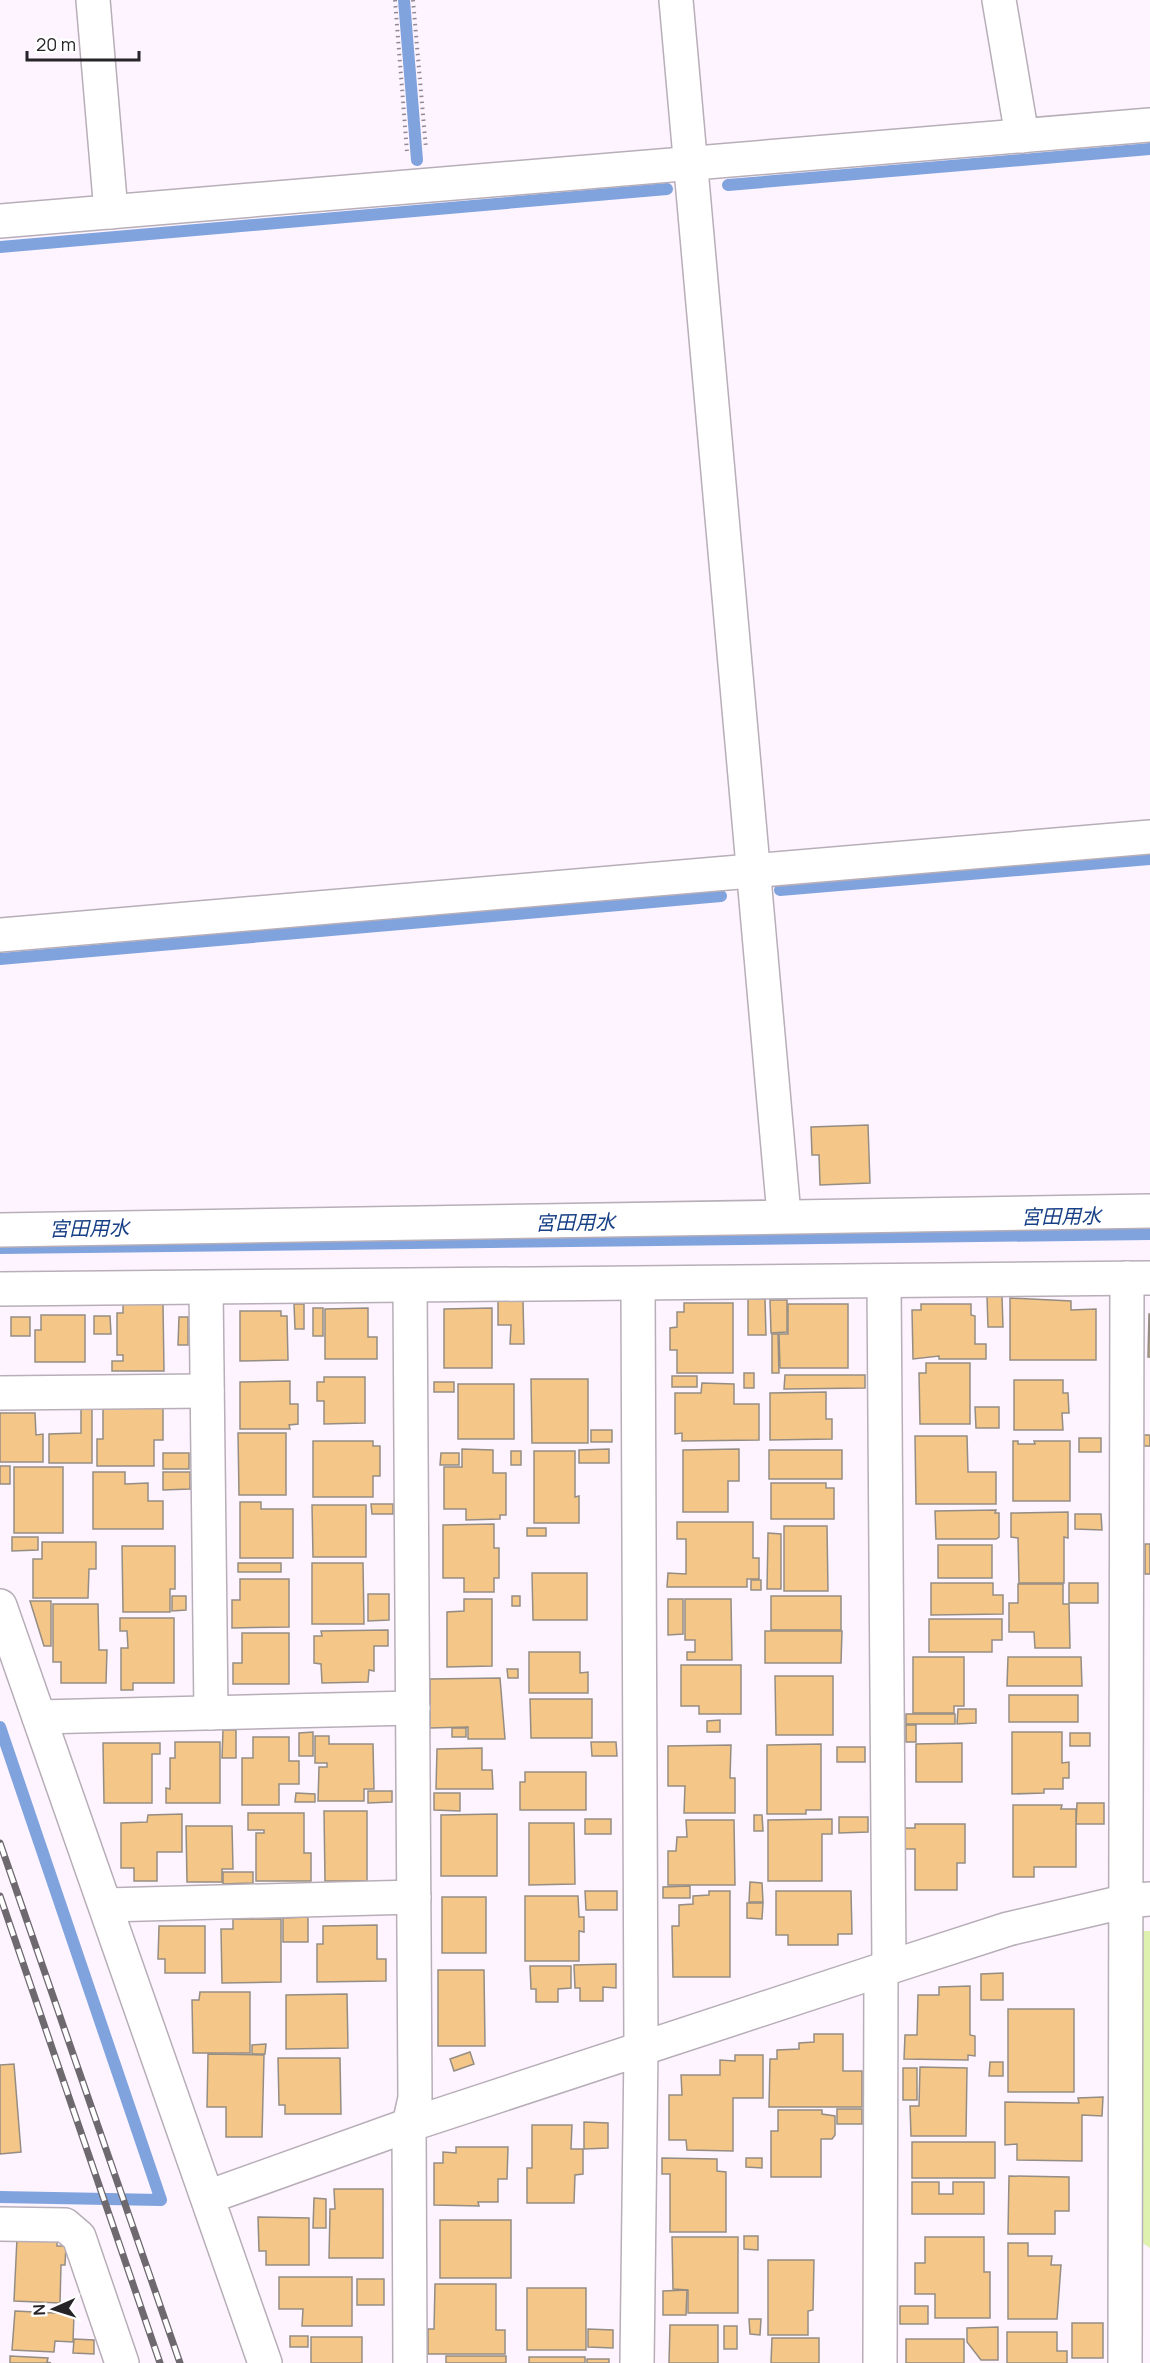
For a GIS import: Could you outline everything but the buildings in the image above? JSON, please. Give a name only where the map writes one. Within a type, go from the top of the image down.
[{"type":"street","points":[[93,0],[111,212]]},
{"type":"street","points":[[676,0],[783,1215]]},
{"type":"street","points":[[999,0],[1022,136]]},
{"type":"street","points":[[0,221],[1150,125]]},
{"type":"street","points":[[0,935],[1150,837]]},
{"type":"street","points":[[0,1230],[783,1215],[1150,1211]]},
{"type":"street","points":[[0,1289],[1138,1278],[1137,2299],[1125,2363]]},
{"type":"street","points":[[880,2363],[885,1968],[884,1281]]},
{"type":"street","points":[[637,2363],[641,2049],[638,1284]]},
{"type":"street","points":[[410,1286],[415,2098],[409,2125],[410,2363]]},
{"type":"street","points":[[206,1288],[211,1713]]},
{"type":"street","points":[[0,1393],[207,1391]]},
{"type":"street","points":[[0,1606],[265,2363]]},
{"type":"street","points":[[39,1717],[412,1708]]},
{"type":"street","points":[[105,1905],[414,1897]]},
{"type":"street","points":[[208,2197],[409,2125],[885,1968],[1008,1929],[1138,1900]]},
{"type":"street","points":[[0,2224],[65,2225],[79,2237],[122,2363]]},
{"type":"path","points":[[395,0],[420,186]]},
{"type":"path","points":[[413,0],[420,186]]},
{"type":"green space","points":[[1142,1931],[1150,1931],[1150,2248],[1140,2241]]},
{"type":"waterway","points":[[404,0],[417,160]]},
{"type":"waterway","points":[[728,185],[1150,149]]},
{"type":"waterway","points":[[0,247],[667,189]]},
{"type":"waterway","points":[[780,890],[1150,859]]},
{"type":"waterway","points":[[0,959],[721,896]]},
{"type":"waterway","name":"宮田用水","points":[[0,1248],[1150,1234]]},
{"type":"waterway","points":[[0,1727],[161,2200],[0,2197]]},
{"type":"railway","points":[[0,1843],[180,2363]]},
{"type":"railway","points":[[0,1896],[160,2363]]}]
